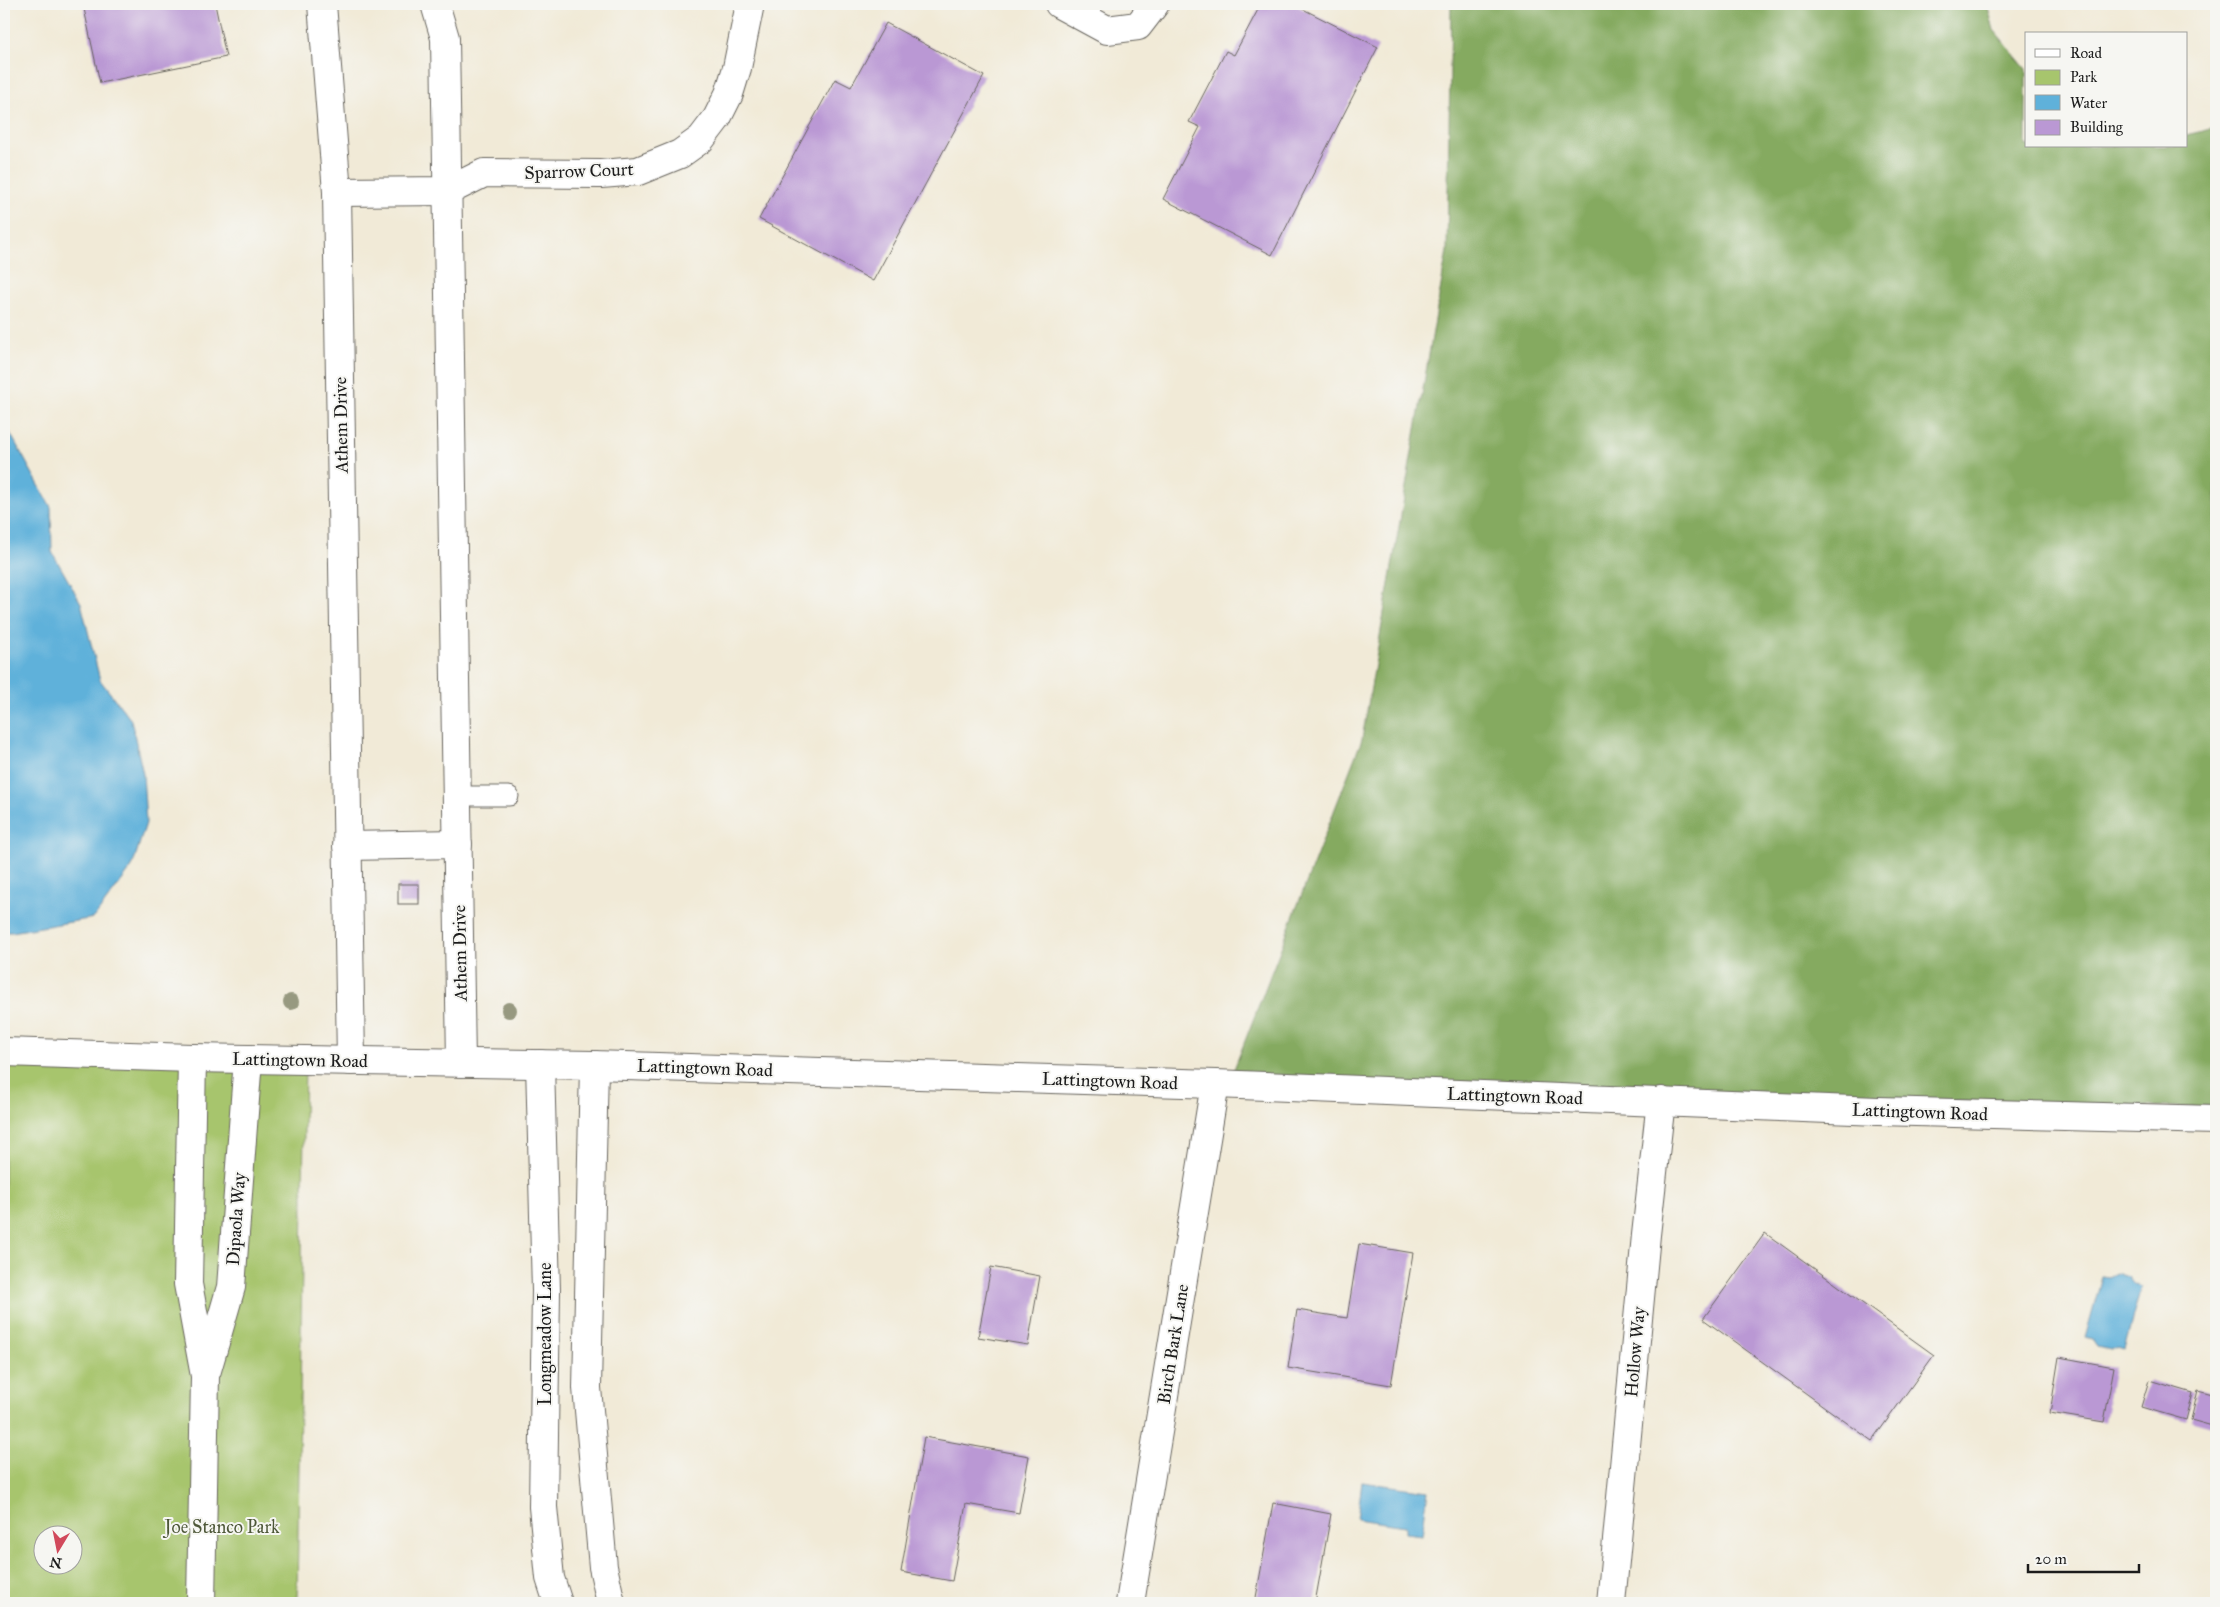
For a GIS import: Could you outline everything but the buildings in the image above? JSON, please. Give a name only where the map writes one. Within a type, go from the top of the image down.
[{"type":"street","name":"Athem Drive","points":[[322,4],[337,192],[351,1061]]},
{"type":"street","name":"Athem Drive","points":[[435,4],[445,38],[461,1063]]},
{"type":"street","name":"Sparrow Court","points":[[337,192],[448,191],[484,173],[601,174],[638,171],[680,154],[701,139],[716,118],[729,94],[737,68],[750,4]]},
{"type":"street","points":[[1059,4],[1107,30],[1138,26],[1155,4]]},
{"type":"street","points":[[347,846],[458,844]]},
{"type":"street","name":"Lattingtown Road","points":[[4,1052],[192,1058],[594,1065],[1215,1084],[1878,1111],[2216,1120]]},
{"type":"street","name":"Dipaola Way","points":[[192,1058],[188,1284],[205,1376],[201,1603]]},
{"type":"street","name":"Dipaola Way","points":[[205,1376],[231,1287],[248,1059]]},
{"type":"street","name":"Longmeadow Lane","points":[[540,1064],[546,1291],[543,1507],[550,1578],[558,1603]]},
{"type":"street","points":[[594,1065],[587,1388],[603,1567],[611,1603]]},
{"type":"street","name":"Birch Bark Lane","points":[[1130,1603],[1215,1084]]},
{"type":"street","name":"Hollow Way","points":[[1611,1603],[1646,1235],[1661,1101]]},
{"type":"lane","points":[[457,796],[509,796]]},
{"type":"green space","points":[[1451,4],[1987,4],[1994,30],[2025,68],[2025,148],[2188,148],[2188,135],[2216,128],[2216,1108],[1229,1082],[1362,739],[1447,251]]},
{"type":"green space","name":"Joe Stanco Park","points":[[4,1054],[305,1062],[297,1603],[4,1603]]},
{"type":"water","points":[[4,422],[51,507],[52,552],[81,603],[100,680],[131,720],[143,774],[146,823],[132,867],[94,918],[12,932],[4,932]]},
{"type":"water","points":[[2116,1273],[2128,1277],[2134,1285],[2141,1287],[2124,1349],[2117,1347],[2110,1350],[2097,1347],[2092,1340],[2085,1338],[2102,1276],[2108,1277]]},
{"type":"water","points":[[1362,1482],[1428,1491],[1422,1535],[1405,1533],[1405,1526],[1357,1519]]}]
